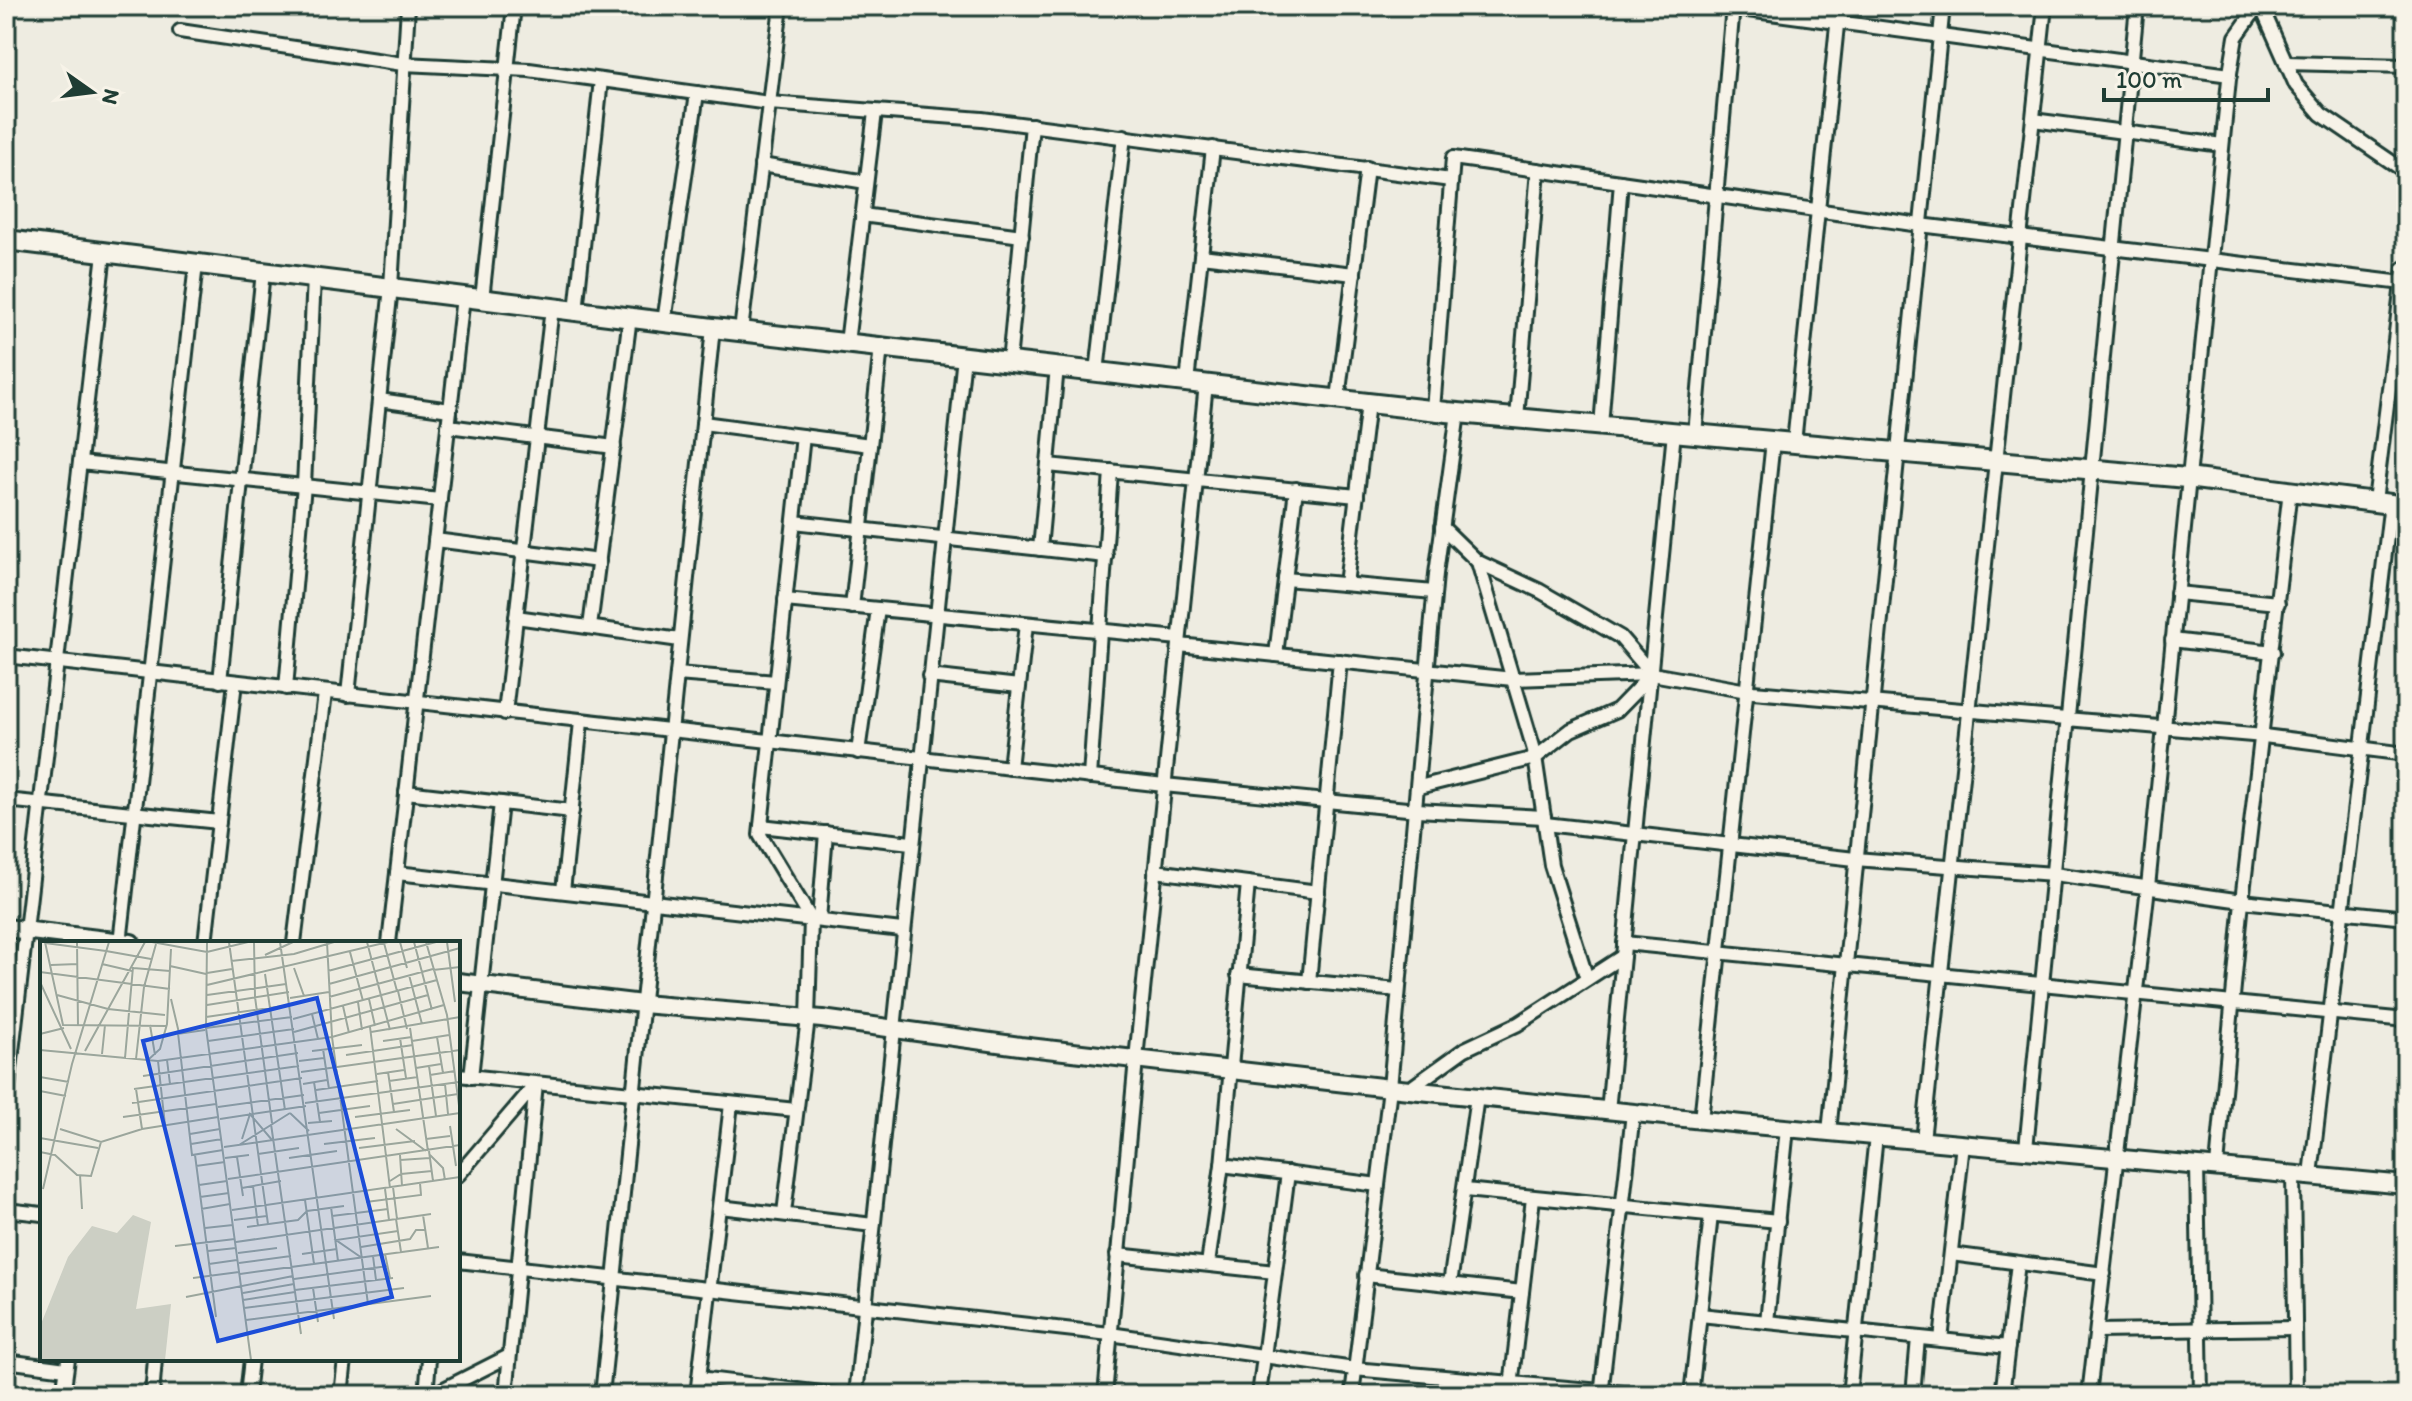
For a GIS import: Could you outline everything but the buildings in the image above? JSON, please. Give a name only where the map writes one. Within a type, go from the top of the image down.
[{"type":"main road","points":[[6,240],[713,328],[1458,413],[2187,478],[2391,503]]},
{"type":"street","points":[[348,695],[391,287],[408,6]]},
{"type":"street","points":[[482,299],[514,6]]},
{"type":"street","points":[[741,331],[781,6]]},
{"type":"street","points":[[1794,443],[1839,6]]},
{"type":"street","points":[[1829,1132],[1870,702],[1943,6]]},
{"type":"street","points":[[1923,1140],[2045,6]]},
{"type":"street","points":[[2026,1149],[2137,6]]},
{"type":"street","points":[[2089,1395],[2148,887],[2230,75],[2236,37],[2260,6],[2296,85],[2321,114],[2406,172]]},
{"type":"street","points":[[1695,434],[1733,7],[2230,75]]},
{"type":"street","points":[[180,31],[403,64],[507,69],[769,103],[1032,125],[1451,180]]},
{"type":"street","points":[[2286,63],[2406,66]]},
{"type":"street","points":[[576,311],[601,80]]},
{"type":"street","points":[[664,322],[697,93]]},
{"type":"street","points":[[847,343],[875,112]]},
{"type":"street","points":[[2033,120],[2222,145]]},
{"type":"street","points":[[1009,362],[1032,125]]},
{"type":"street","points":[[1097,372],[1124,136]]},
{"type":"street","points":[[1105,1395],[1196,479],[1201,256],[1213,148]]},
{"type":"street","points":[[1433,410],[1453,158],[1920,225],[2404,285]]},
{"type":"street","points":[[761,165],[866,182]]},
{"type":"street","points":[[1338,399],[1367,168]]},
{"type":"street","points":[[1517,418],[1538,170]]},
{"type":"street","points":[[1601,426],[1621,182]]},
{"type":"street","points":[[862,215],[1022,236]]},
{"type":"street","points":[[6,1104],[104,253]]},
{"type":"street","points":[[1201,256],[1354,274]]},
{"type":"street","points":[[124,941],[135,813],[196,264]]},
{"type":"street","points":[[2311,1175],[2391,503],[2404,268]]},
{"type":"street","points":[[220,681],[263,272]]},
{"type":"street","points":[[286,688],[304,485],[314,278]]},
{"type":"street","points":[[389,941],[463,297]]},
{"type":"street","points":[[505,713],[552,308]]},
{"type":"street","points":[[590,627],[630,317]]},
{"type":"street","points":[[602,1395],[713,328]]},
{"type":"street","points":[[852,607],[881,347]]},
{"type":"street","points":[[856,1395],[891,1029],[964,356]]},
{"type":"street","points":[[1040,549],[1057,367]]},
{"type":"street","points":[[379,400],[450,410]]},
{"type":"street","points":[[1346,584],[1368,403]]},
{"type":"street","points":[[1352,1395],[1390,1088],[1434,592],[1458,413]]},
{"type":"street","points":[[703,423],[870,445]]},
{"type":"street","points":[[448,426],[614,447]]},
{"type":"street","points":[[1608,1111],[1674,432]]},
{"type":"street","points":[[803,436],[760,835],[772,860],[815,920]]},
{"type":"street","points":[[1701,1120],[1773,441]]},
{"type":"street","points":[[80,463],[173,470],[440,500]]},
{"type":"street","points":[[1048,465],[1357,496]]},
{"type":"street","points":[[1090,777],[1111,471]]},
{"type":"street","points":[[1276,655],[1296,489]]},
{"type":"street","points":[[2217,1166],[2242,901],[2264,736],[2290,490]]},
{"type":"street","points":[[794,522],[1106,556]]},
{"type":"street","points":[[1442,527],[1478,562],[1540,591],[1620,637],[1652,674]]},
{"type":"street","points":[[435,540],[599,561]]},
{"type":"street","points":[[1478,562],[1535,758],[1551,865],[1587,979]]},
{"type":"street","points":[[1285,579],[1434,592]]},
{"type":"street","points":[[2177,593],[2278,603]]},
{"type":"street","points":[[785,600],[1100,631],[1276,655],[1428,671],[1513,679],[1652,674],[1747,691],[2264,736],[2406,754]]},
{"type":"street","points":[[858,752],[878,609]]},
{"type":"street","points":[[516,617],[680,640]]},
{"type":"street","points":[[1010,768],[1026,624]]},
{"type":"street","points":[[2172,640],[2273,652]]},
{"type":"street","points":[[6,656],[770,743],[1544,821],[1634,836],[1855,859],[2054,874],[2242,901],[2406,918]]},
{"type":"street","points":[[1309,982],[1340,661]]},
{"type":"street","points":[[677,674],[776,682]]},
{"type":"street","points":[[1419,787],[1535,758],[1571,730],[1617,710],[1652,674]]},
{"type":"street","points":[[929,676],[1019,686]]},
{"type":"street","points":[[205,941],[235,682]]},
{"type":"street","points":[[294,941],[325,693]]},
{"type":"street","points":[[563,891],[581,722]]},
{"type":"street","points":[[406,792],[572,811]]},
{"type":"street","points":[[6,800],[219,822]]},
{"type":"street","points":[[501,803],[483,985],[465,1076],[633,1096],[796,1110]]},
{"type":"street","points":[[761,826],[911,843]]},
{"type":"street","points":[[784,1213],[808,1018],[815,920],[826,833]]},
{"type":"street","points":[[1155,871],[1318,892]]},
{"type":"street","points":[[397,873],[902,930]]},
{"type":"street","points":[[1208,1264],[1222,1165],[1248,883]]},
{"type":"street","points":[[6,928],[109,941]]},
{"type":"street","points":[[1408,1090],[1465,1049],[1518,1024],[1587,979],[1624,950],[1719,953],[2406,1020]]},
{"type":"street","points":[[1238,975],[1398,990]]},
{"type":"street","points":[[460,982],[642,1004],[808,1018],[1229,1070],[1608,1111],[2406,1185]]},
{"type":"street","points":[[460,1173],[536,1084]]},
{"type":"street","points":[[506,1395],[536,1084]]},
{"type":"street","points":[[1450,1284],[1477,1097]]},
{"type":"street","points":[[697,1395],[731,1104]]},
{"type":"street","points":[[1601,1394],[1633,1113]]},
{"type":"street","points":[[1767,1322],[1787,1128]]},
{"type":"street","points":[[1849,1395],[1876,1136]]},
{"type":"street","points":[[1941,1340],[1963,1144]]},
{"type":"street","points":[[1222,1165],[1378,1185]]},
{"type":"street","points":[[2197,1165],[2201,1395]]},
{"type":"street","points":[[1259,1395],[1288,1173]]},
{"type":"street","points":[[2293,1174],[2296,1395]]},
{"type":"street","points":[[1465,1190],[1622,1208],[1778,1221]]},
{"type":"street","points":[[1511,1389],[1533,1198]]},
{"type":"street","points":[[720,1207],[873,1225]]},
{"type":"street","points":[[6,1210],[40,1214]]},
{"type":"street","points":[[1691,1395],[1711,1215]]},
{"type":"street","points":[[1951,1254],[2104,1274]]},
{"type":"street","points":[[1117,1255],[1275,1272]]},
{"type":"street","points":[[460,1261],[1110,1334],[1511,1389],[1646,1395]]},
{"type":"street","points":[[2002,1395],[2018,1263]]},
{"type":"street","points":[[1366,1275],[1522,1292]]},
{"type":"street","points":[[1700,1315],[2008,1347]]},
{"type":"street","points":[[2097,1331],[2295,1328]]},
{"type":"street","points":[[1913,1395],[1918,1338]]},
{"type":"street","points":[[432,1395],[509,1356]]},
{"type":"street","points":[[6,1361],[67,1364],[63,1395]]},
{"type":"street","points":[[152,1395],[155,1361]]},
{"type":"street","points":[[247,1395],[251,1361]]},
{"type":"street","points":[[341,1395],[345,1361]]},
{"type":"street","points":[[426,1395],[429,1361]]},
{"type":"street","points":[[699,1378],[770,1391],[838,1395]]}]
